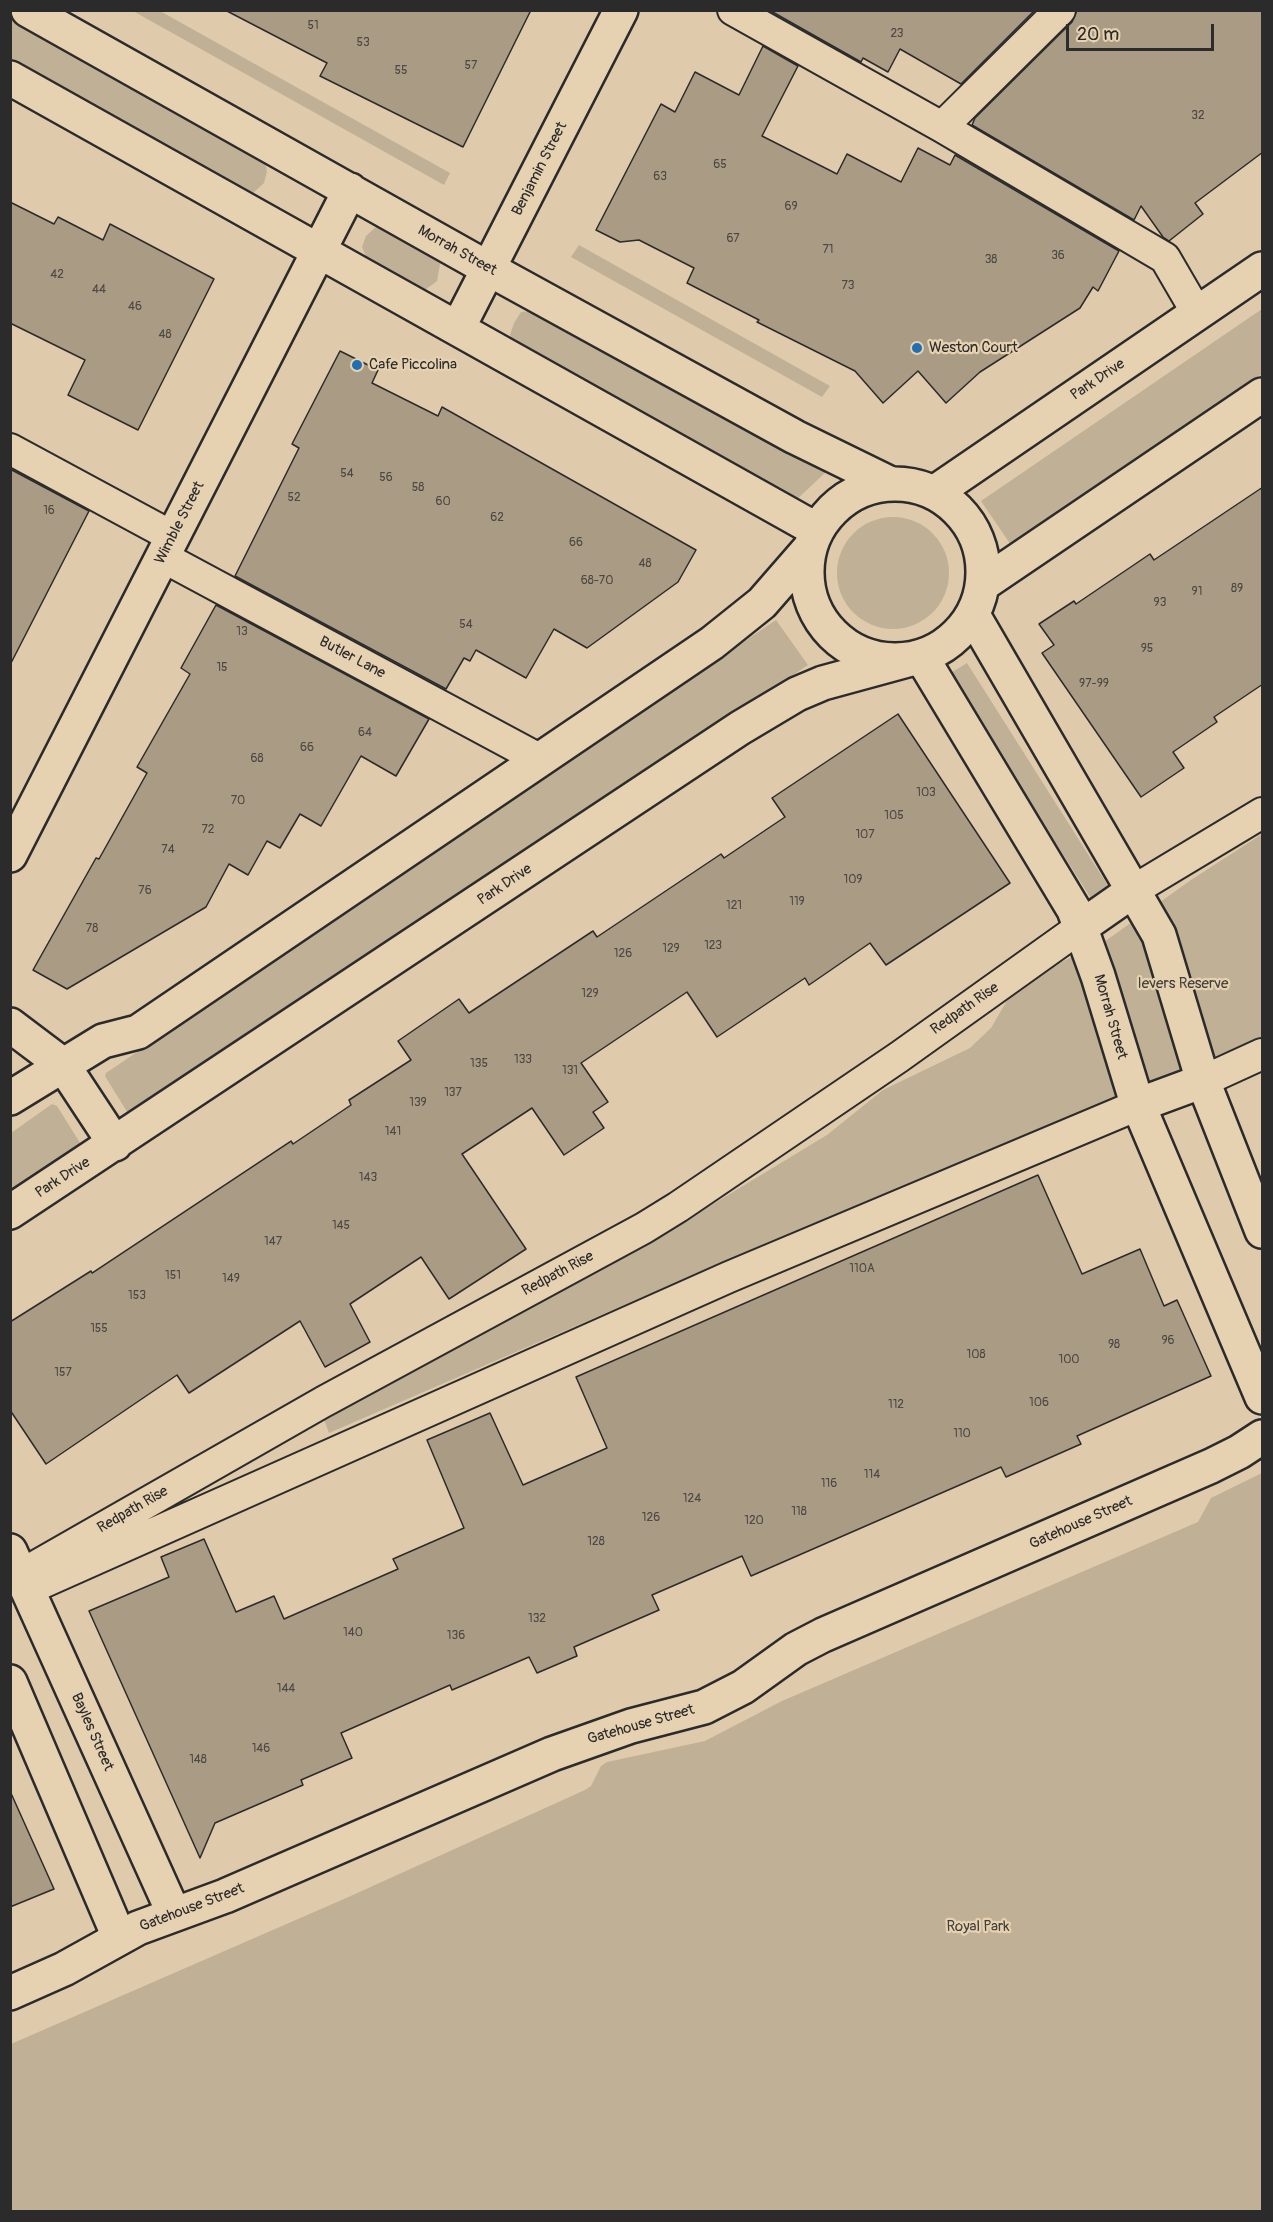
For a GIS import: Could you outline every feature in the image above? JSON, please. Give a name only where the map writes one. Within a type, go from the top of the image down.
[{"type":"street","name":"Morrah Street","points":[[28,10],[489,269],[795,437],[889,483]]},
{"type":"street","name":"Benjamin Street","points":[[458,328],[621,10]]},
{"type":"street","points":[[10,78],[458,328],[813,539]]},
{"type":"street","name":"Wimble Street","points":[[10,855],[350,190]]},
{"type":"street","name":"Park Drive","points":[[934,493],[1263,269]]},
{"type":"street","points":[[983,585],[1263,395]]},
{"type":"street","points":[[10,1098],[103,1041],[138,1032],[712,643],[762,603],[813,539],[835,506],[860,490],[889,483],[912,485],[934,493],[957,508],[974,531],[982,557],[983,585],[973,615],[959,633],[941,647],[916,658],[882,659],[854,650],[830,633],[814,608],[807,579],[813,539]]},
{"type":"street","points":[[973,615],[1159,935],[1203,1081],[1263,1231]]},
{"type":"street","name":"Morrah Street","points":[[916,658],[1011,802],[1074,910],[1098,976],[1127,1077],[1263,1397]]},
{"type":"street","name":"Park Drive","points":[[10,1212],[740,728],[797,694],[823,683],[916,658]]},
{"type":"street","points":[[1081,927],[1134,890]]},
{"type":"street","points":[[10,1025],[63,1065],[115,1144]]},
{"type":"street","points":[[1138,1105],[1203,1081]]},
{"type":"street","name":"Gatehouse Street","points":[[10,1993],[64,1969],[119,1937],[225,1896],[552,1754],[631,1726],[704,1707],[743,1686],[796,1650],[823,1635],[1211,1466],[1263,1437]]},
{"type":"street","name":"Bayles Street","points":[[16,1578],[174,1914]]},
{"type":"street","points":[[10,1682],[119,1937]]},
{"type":"lane","points":[[733,10],[942,127],[1165,258],[1197,313]]},
{"type":"lane","points":[[942,127],[1060,10]]},
{"type":"lane","name":"Butler Lane","points":[[10,449],[168,547],[541,760]]},
{"type":"lane","points":[[1134,890],[1263,813]]},
{"type":"lane","name":"Redpath Rise","points":[[16,1578],[322,1402],[661,1218],[889,1063],[1081,927]]},
{"type":"lane","points":[[1203,1081],[1263,1054]]},
{"type":"lane","name":"Redpath Rise","points":[[16,1578],[1138,1105]]},
{"type":"green space","points":[[133,11],[160,11],[450,173],[444,185]]},
{"type":"green space","points":[[11,14],[263,157],[267,171],[264,183],[253,193],[241,194],[11,65]]},
{"type":"green space","points":[[377,226],[394,230],[437,254],[440,264],[437,281],[425,290],[410,289],[370,266],[362,247],[366,236]]},
{"type":"green space","points":[[579,245],[830,386],[822,397],[571,257]]},
{"type":"green space","points":[[1262,309],[1262,374],[1011,545],[981,501]]},
{"type":"green space","points":[[532,311],[828,470],[793,503],[514,345],[510,335],[514,323],[521,312]]},
{"type":"green space","points":[[893,517],[914,522],[932,534],[944,552],[949,573],[944,594],[932,612],[914,624],[893,629],[872,624],[854,612],[842,594],[837,573],[842,552],[854,534],[872,522]]},
{"type":"green space","points":[[776,620],[808,665],[134,1116],[129,1115],[105,1076],[106,1073]]},
{"type":"green space","points":[[967,663],[1110,889],[1092,900],[949,674]]},
{"type":"green space","name":"Ievers Reserve","points":[[1262,834],[1262,1037],[698,1273],[329,1433],[324,1419],[667,1232],[827,1135],[883,1090],[970,1048],[991,1028],[1012,992],[1025,979],[1104,942],[1191,880]]},
{"type":"green space","points":[[52,1104],[57,1106],[82,1146],[11,1198],[11,1133]]},
{"type":"green space","name":"Royal Park","points":[[1262,1473],[1262,2211],[11,2211],[11,2044],[344,1899],[585,1790],[591,1786],[601,1766],[607,1762],[705,1741],[782,1701],[1198,1522],[1211,1498]]},
{"type":"building","points":[[225,10],[531,10],[463,147],[320,76],[327,63]]},
{"type":"building","points":[[769,10],[1035,10],[961,84],[900,49],[888,72],[863,58],[861,62]]},
{"type":"building","points":[[1077,10],[1263,10],[1263,152],[1195,203],[1203,214],[1169,241],[1163,237],[1141,206],[1134,220],[972,125],[975,118],[1072,22]]},
{"type":"building","points":[[763,46],[798,66],[762,136],[837,174],[847,154],[901,182],[918,148],[950,165],[955,155],[1119,251],[1098,291],[1093,287],[1080,308],[980,372],[946,403],[918,371],[883,403],[855,371],[757,322],[759,320],[687,283],[694,268],[639,240],[620,242],[596,230],[661,104],[675,112],[695,72],[739,95]]},
{"type":"building","points":[[10,202],[54,224],[58,217],[103,240],[110,224],[214,279],[138,430],[68,395],[85,360],[10,323]]},
{"type":"building","points":[[340,351],[378,370],[372,383],[438,416],[442,407],[696,550],[678,582],[587,648],[554,629],[526,678],[476,650],[470,661],[464,658],[446,689],[235,576],[299,448],[292,444]]},
{"type":"building","points":[[10,469],[89,511],[10,665]]},
{"type":"building","points":[[1263,487],[1263,684],[1214,717],[1217,722],[1173,752],[1184,768],[1141,797],[1042,653],[1054,645],[1039,624],[1074,601],[1076,604],[1150,554],[1154,560]]},
{"type":"building","points":[[216,605],[429,719],[396,776],[361,756],[321,826],[300,814],[280,848],[267,841],[248,875],[229,864],[206,907],[67,989],[33,970],[147,773],[137,767],[190,674],[181,668]]},
{"type":"building","points":[[898,714],[1010,883],[886,965],[870,943],[809,985],[805,978],[717,1037],[687,992],[581,1063],[608,1102],[593,1112],[604,1128],[564,1155],[532,1108],[462,1154],[526,1249],[449,1299],[421,1257],[350,1304],[370,1342],[325,1367],[300,1321],[189,1393],[177,1375],[46,1464],[10,1410],[10,1322],[91,1271],[92,1273],[291,1141],[293,1144],[351,1105],[349,1100],[411,1060],[398,1041],[459,999],[469,1013],[593,931],[597,937],[721,854],[724,858],[785,817],[772,798]]},
{"type":"building","points":[[1038,1175],[1082,1274],[1140,1249],[1164,1306],[1177,1300],[1211,1376],[1077,1436],[1081,1444],[1006,1477],[1001,1467],[751,1576],[742,1556],[652,1595],[659,1610],[574,1647],[577,1656],[537,1673],[529,1657],[452,1690],[450,1685],[341,1733],[352,1758],[301,1780],[303,1785],[215,1823],[200,1858],[89,1611],[169,1577],[161,1557],[204,1539],[236,1612],[274,1596],[284,1619],[398,1569],[393,1559],[464,1528],[427,1440],[490,1413],[523,1485],[607,1448],[576,1377]]},
{"type":"building","points":[[10,1791],[54,1889],[10,1907]]},
{"type":"place","name":"Weston Court","points":[[917,348]]},
{"type":"place","name":"Cafe Piccolina","points":[[357,365]]}]
